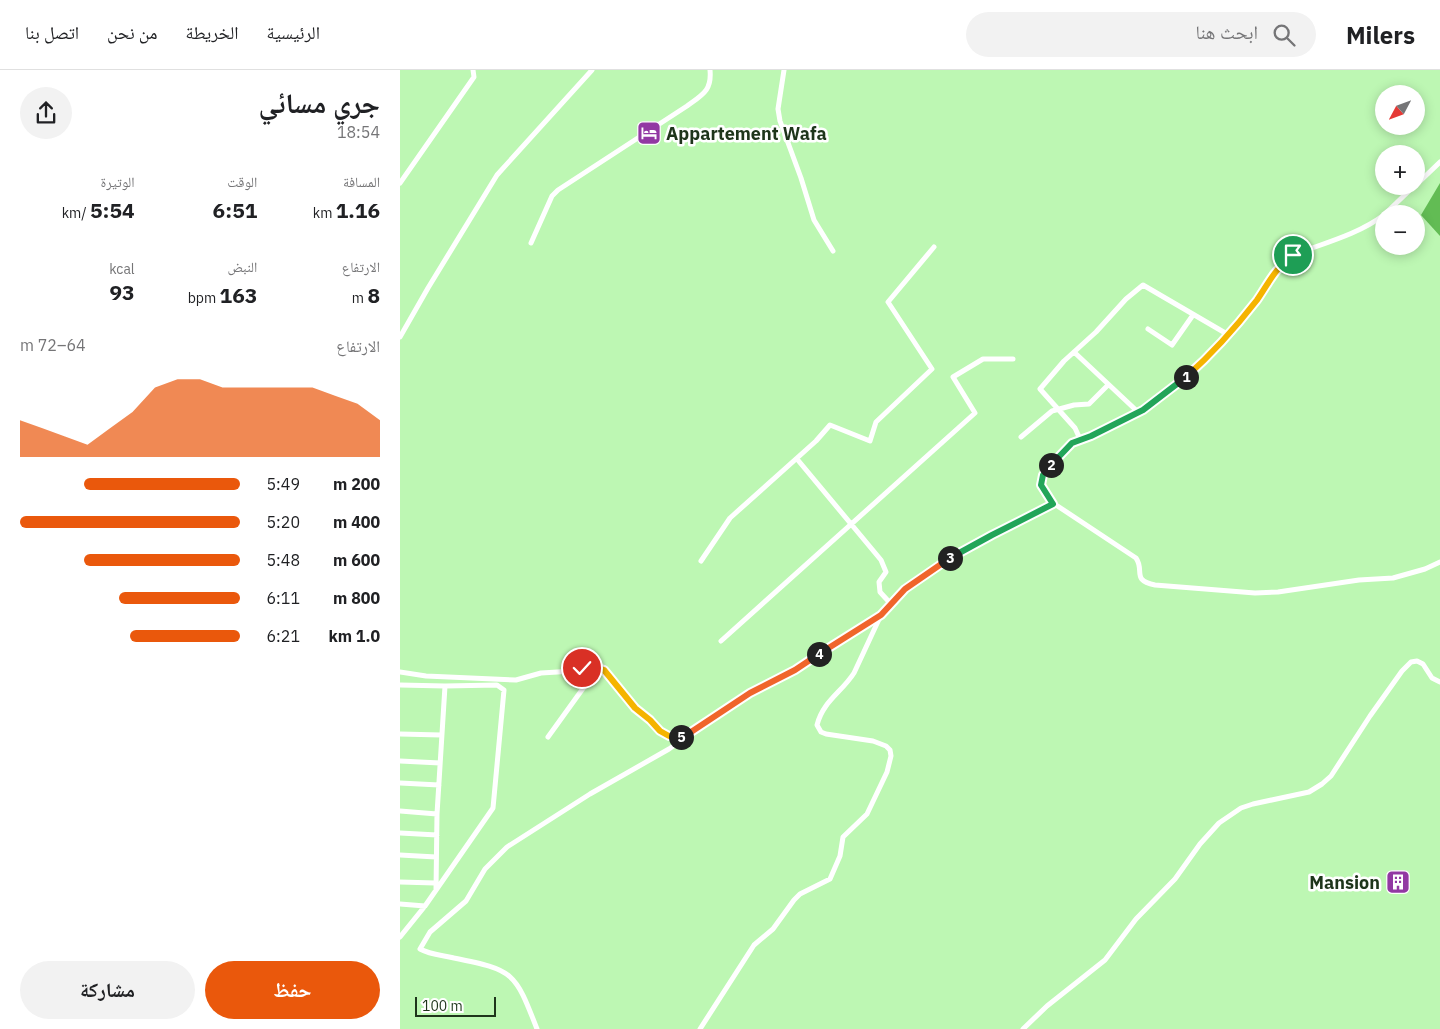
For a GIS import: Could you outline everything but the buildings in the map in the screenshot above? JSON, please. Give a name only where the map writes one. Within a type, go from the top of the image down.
[{"type":"street","points":[[400,183],[474,77],[473,70]]},
{"type":"street","points":[[400,336],[497,175],[592,70]]},
{"type":"street","points":[[531,243],[552,196],[558,190],[687,106],[706,91],[711,80],[710,70]]},
{"type":"street","points":[[784,70],[778,109],[780,121],[802,178],[814,220],[833,251]]},
{"type":"street","points":[[1425,176],[1440,162]]},
{"type":"street","points":[[1395,205],[1405,195]]},
{"type":"street","points":[[1375,222],[1357,232],[1293,255],[1285,261],[1275,272],[1257,299],[1202,363],[1138,412],[1091,436],[1072,443],[1043,475],[1041,485],[1053,504],[1136,558],[1140,566],[1140,578],[1148,584],[1255,593],[1278,592],[1359,580],[1392,578],[1407,575],[1440,562]]},
{"type":"street","points":[[701,561],[730,518],[816,442],[830,425],[870,441],[876,422],[932,369],[888,302],[934,247]]},
{"type":"street","points":[[1080,440],[1075,428],[1040,389],[1074,352],[1143,285],[1227,334]]},
{"type":"street","points":[[1148,329],[1172,345],[1193,314]]},
{"type":"street","points":[[1074,352],[1138,412]]},
{"type":"street","points":[[721,641],[975,414],[953,377],[984,359],[1013,359]]},
{"type":"street","points":[[1021,436],[1052,411],[1074,405],[1089,404],[1108,385]]},
{"type":"street","points":[[797,459],[881,560],[886,572],[879,582],[880,592],[890,604]]},
{"type":"street","points":[[700,1029],[754,945],[773,929],[800,894],[830,879],[840,856],[844,836],[867,814],[887,772],[891,756],[890,750],[886,746],[873,740],[826,734],[819,729],[818,725],[829,701],[854,673],[881,615],[915,581],[959,552],[1053,504]]},
{"type":"street","points":[[537,1029],[523,991],[511,976],[485,964],[434,955],[420,949],[430,932],[466,901],[485,869],[507,847],[590,794],[686,738],[691,732],[750,693],[795,670],[881,615]]},
{"type":"street","points":[[1023,1029],[1047,1006],[1105,960],[1136,919],[1174,879],[1200,844],[1219,823],[1241,808],[1310,792],[1331,776],[1370,716],[1402,671],[1411,662],[1417,661],[1423,664],[1432,678],[1440,682]]},
{"type":"street","points":[[400,672],[453,678],[516,680],[541,673],[574,671],[584,668],[601,669],[607,673],[635,708],[660,731],[674,737],[686,738]]},
{"type":"street","points":[[548,737],[597,669]]},
{"type":"street","points":[[400,684],[445,686],[497,685],[504,690],[493,808],[425,906],[400,937]]},
{"type":"street","points":[[436,890],[437,814],[445,686]]},
{"type":"street","points":[[400,734],[442,735]]},
{"type":"street","points":[[400,761],[440,763]]},
{"type":"street","points":[[400,783],[439,785]]},
{"type":"street","points":[[400,811],[437,814]]},
{"type":"street","points":[[400,833],[437,835]]},
{"type":"street","points":[[400,855],[436,857]]},
{"type":"street","points":[[400,882],[435,883]]},
{"type":"street","points":[[400,904],[425,906]]},
{"type":"green space","points":[[1440,183],[1440,236],[1425,219],[1425,208]]},
{"type":"place","name":"Appartement Wafa","points":[[649,133]]},
{"type":"place","name":"Mansion","points":[[1398,882]]},
{"type":"route","points":[[582,668],[604,670],[635,708],[646,716],[660,731],[674,737],[686,738],[691,732],[750,693],[795,670],[881,615],[905,589],[959,552],[1053,504],[1043,491],[1041,480],[1064,450],[1072,443],[1091,436],[1143,410],[1158,400],[1202,363],[1244,316],[1275,272],[1293,255]]}]
